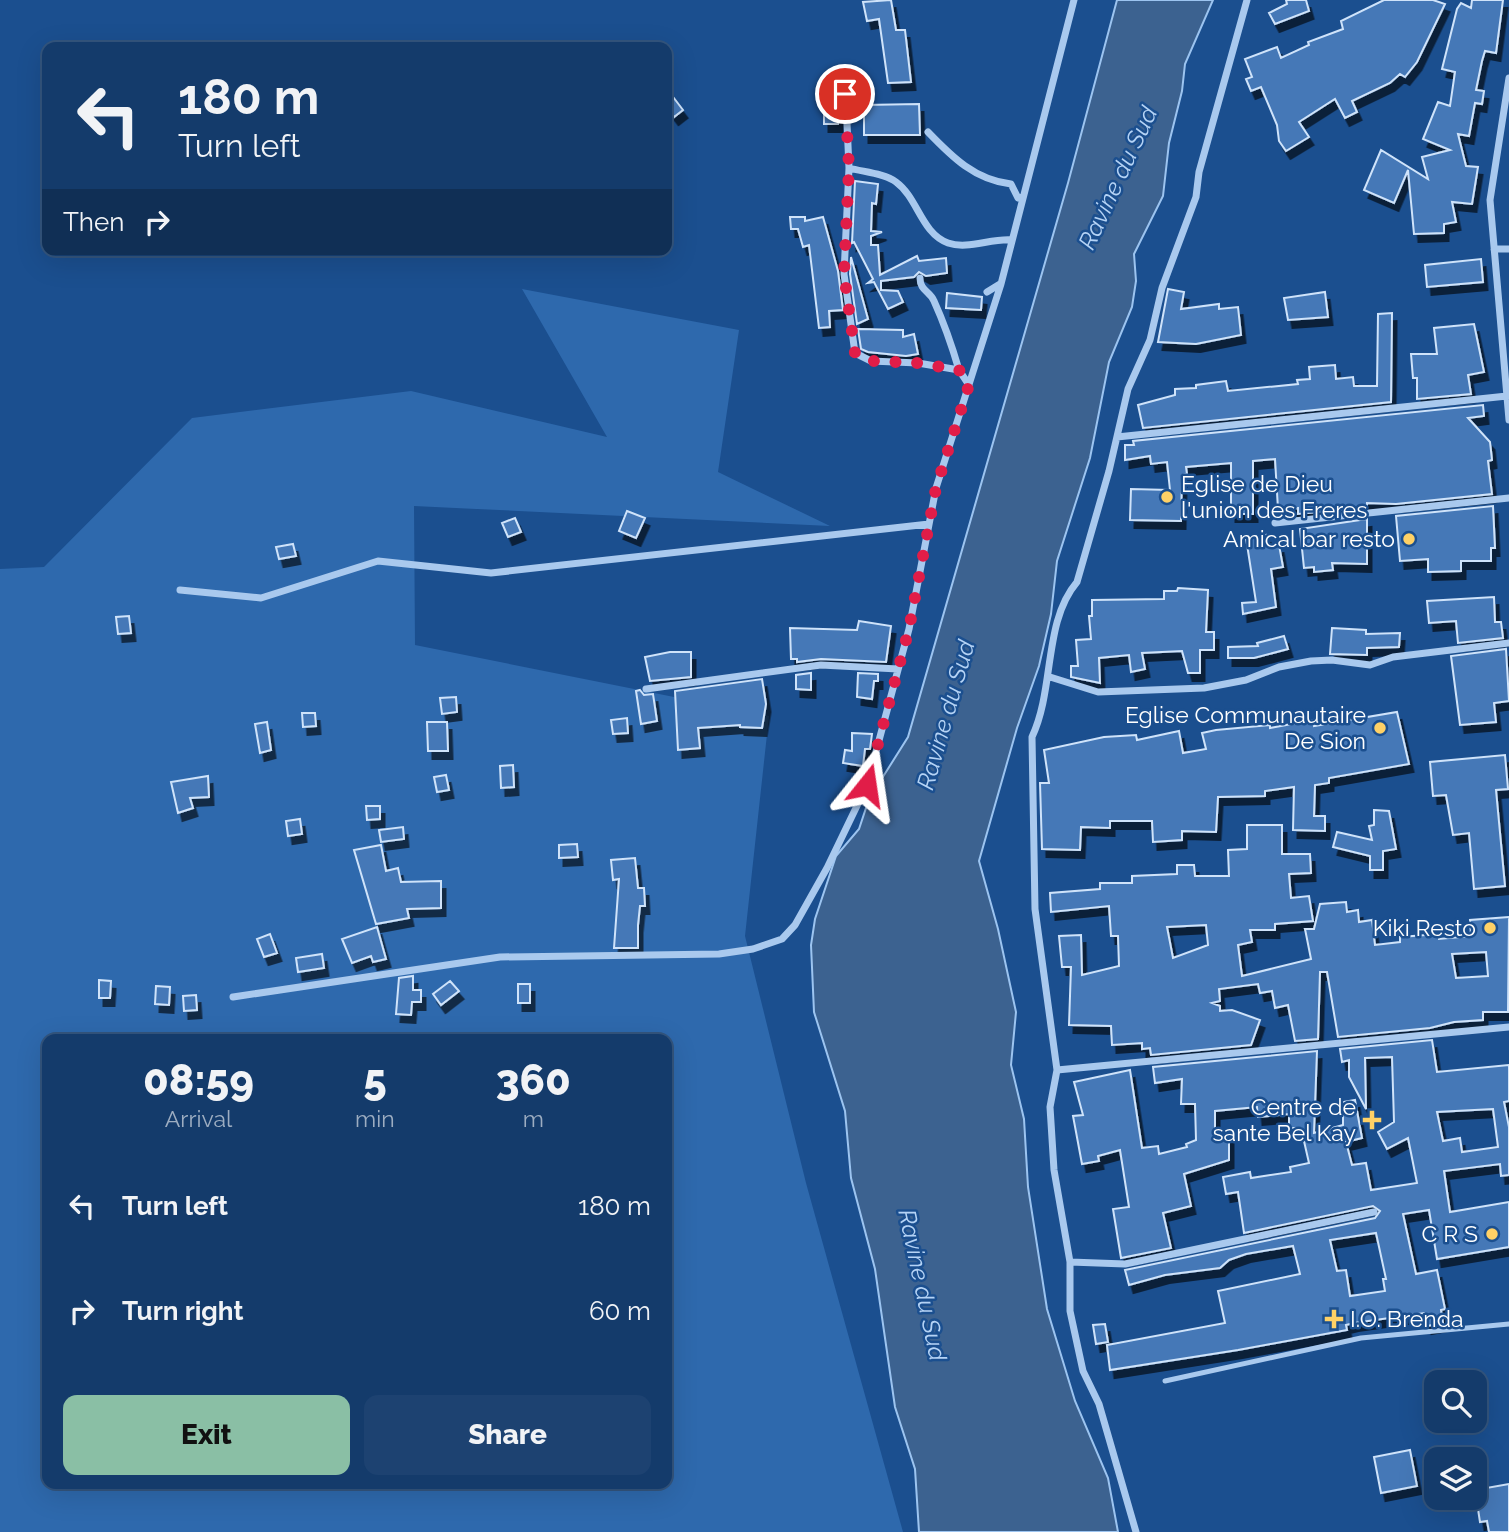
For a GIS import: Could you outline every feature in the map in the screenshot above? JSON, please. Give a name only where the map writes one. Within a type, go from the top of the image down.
[{"type":"street","points":[[233,997],[500,957],[719,954],[752,949],[782,939],[806,907],[867,785],[909,629],[936,488],[1000,284],[1074,0]]},
{"type":"street","points":[[1136,1532],[1099,1404],[1083,1371],[1076,1346],[1068,1279],[1070,1262],[1052,1145],[1050,1107],[1057,1070],[1035,909],[1032,737],[1040,721],[1050,677],[1052,640],[1066,594],[1077,582],[1128,389],[1150,340],[1162,288],[1196,197],[1199,172],[1247,0]]},
{"type":"street","points":[[845,78],[849,168],[843,260],[855,353],[871,361],[918,363],[959,370]]},
{"type":"street","points":[[1509,78],[1490,200],[1509,420]]},
{"type":"street","points":[[928,132],[956,160],[977,175],[1011,184],[1018,198],[1023,197]]},
{"type":"street","points":[[849,168],[895,181],[911,196],[924,222],[948,243],[975,244],[993,238],[1012,240]]},
{"type":"street","points":[[1494,250],[1509,249]]},
{"type":"street","points":[[920,278],[922,289],[934,300],[949,331],[959,370],[969,385]]},
{"type":"street","points":[[987,292],[1000,284]]},
{"type":"street","points":[[1117,437],[1507,396]]},
{"type":"street","points":[[1275,523],[1509,498]]},
{"type":"street","points":[[180,590],[261,598],[378,561],[491,573],[929,524]]},
{"type":"street","points":[[1050,677],[1098,692],[1204,688],[1247,680],[1279,667],[1311,661],[1332,660],[1370,665],[1394,657],[1509,643]]},
{"type":"street","points":[[646,689],[821,665],[898,669]]},
{"type":"street","points":[[1057,1070],[1509,1027]]},
{"type":"street","points":[[1070,1262],[1125,1264],[1374,1212]]},
{"type":"lane","points":[[1165,1381],[1361,1338],[1509,1324]]},
{"type":"shaded area","points":[[522,289],[739,330],[718,472],[830,526],[414,506],[415,645],[769,716],[745,936],[806,1183],[903,1532],[0,1532],[0,569],[44,567],[192,418],[411,391],[607,437]]},
{"type":"water","name":"Ravine du Sud","points":[[1117,0],[1213,0],[1185,64],[1182,91],[1169,143],[1163,196],[1134,254],[1136,281],[1132,307],[1109,362],[1090,458],[1057,561],[1051,614],[1039,666],[1017,728],[979,861],[998,929],[1016,1012],[1011,1065],[1024,1119],[1028,1187],[1047,1309],[1075,1401],[1108,1478],[1118,1532],[919,1532],[915,1469],[895,1407],[875,1269],[851,1178],[845,1111],[814,1012],[811,945],[815,919],[836,856],[859,829],[869,799],[908,737],[1068,183]]},
{"type":"building","points":[[891,0],[896,30],[905,30],[911,82],[888,83],[879,19],[867,21],[863,2]]},
{"type":"building","points":[[1286,0],[1306,0],[1309,11],[1275,24],[1269,13],[1287,4]]},
{"type":"building","points":[[1384,0],[1433,0],[1445,4],[1417,62],[1405,77],[1400,74],[1390,83],[1352,101],[1357,112],[1345,118],[1335,99],[1299,122],[1309,137],[1286,151],[1279,141],[1277,125],[1261,87],[1251,91],[1246,79],[1252,77],[1245,59],[1277,47],[1281,58],[1309,45],[1308,42],[1343,29],[1341,21]]},
{"type":"building","points":[[1472,0],[1503,0],[1496,53],[1485,51],[1476,90],[1484,91],[1482,104],[1475,103],[1469,136],[1458,134],[1466,166],[1478,167],[1472,204],[1452,202],[1456,222],[1444,224],[1444,233],[1414,234],[1408,170],[1394,203],[1364,190],[1381,150],[1428,179],[1422,157],[1450,150],[1423,139],[1438,102],[1450,106],[1455,72],[1442,69],[1457,9],[1461,3],[1471,8]]},
{"type":"building","points":[[672,96],[683,110],[674,117],[672,114]]},
{"type":"building","points":[[919,104],[920,135],[864,135],[864,105]]},
{"type":"building","points":[[824,112],[838,112],[838,124],[824,124]]},
{"type":"building","points":[[855,181],[878,184],[876,204],[872,203],[871,231],[882,232],[871,236],[871,245],[878,245],[880,275],[917,256],[919,261],[946,258],[947,273],[926,276],[919,272],[914,277],[881,281],[881,290],[898,291],[903,302],[888,309],[874,282],[868,283],[873,279],[854,242],[852,243]]},
{"type":"building","points":[[790,217],[805,217],[805,221],[823,217],[838,271],[843,310],[829,311],[830,327],[819,328],[809,245],[803,247],[798,229],[791,229]]},
{"type":"building","points":[[851,257],[868,319],[857,324],[850,274]]},
{"type":"building","points":[[1481,259],[1483,282],[1427,287],[1425,265]]},
{"type":"building","points":[[1168,289],[1184,292],[1181,309],[1219,304],[1219,309],[1238,307],[1241,335],[1196,344],[1158,342]]},
{"type":"building","points":[[1325,292],[1328,317],[1288,320],[1284,298]]},
{"type":"building","points":[[947,293],[982,297],[981,310],[946,308]]},
{"type":"building","points":[[1392,313],[1391,402],[1143,428],[1138,405],[1175,395],[1175,389],[1196,388],[1196,385],[1226,381],[1228,391],[1298,384],[1297,380],[1310,379],[1309,367],[1335,365],[1336,379],[1353,377],[1354,386],[1377,386],[1378,314]]},
{"type":"building","points":[[1474,324],[1484,372],[1468,375],[1471,394],[1417,399],[1417,378],[1413,378],[1411,354],[1437,354],[1434,328]]},
{"type":"building","points":[[858,329],[903,330],[903,337],[914,334],[918,354],[906,356],[868,352],[861,349]]},
{"type":"building","points":[[1483,405],[1484,416],[1468,418],[1490,442],[1492,460],[1488,461],[1492,494],[1396,504],[1367,503],[1367,507],[1298,514],[1298,508],[1278,509],[1275,459],[1253,461],[1253,514],[1231,514],[1231,463],[1186,467],[1187,474],[1182,475],[1181,521],[1130,520],[1131,489],[1170,490],[1167,462],[1151,464],[1150,456],[1125,460],[1125,445],[1134,445],[1133,441]]},
{"type":"building","points":[[1493,506],[1495,548],[1491,548],[1491,561],[1461,561],[1461,571],[1428,572],[1428,559],[1400,561],[1396,516]]},
{"type":"building","points":[[627,511],[645,518],[636,538],[619,531]]},
{"type":"building","points":[[515,518],[521,532],[508,537],[502,523]]},
{"type":"building","points":[[1367,519],[1367,564],[1332,563],[1333,570],[1314,572],[1314,567],[1304,568],[1300,529]]},
{"type":"building","points":[[1266,535],[1268,546],[1279,545],[1283,567],[1271,569],[1276,607],[1243,614],[1242,603],[1256,602],[1246,538]]},
{"type":"building","points":[[293,544],[296,556],[279,559],[276,547]]},
{"type":"building","points":[[1178,588],[1208,590],[1206,632],[1214,632],[1214,650],[1200,650],[1200,673],[1188,673],[1182,651],[1142,653],[1145,669],[1131,672],[1129,655],[1099,658],[1100,683],[1071,677],[1071,666],[1078,666],[1076,640],[1091,639],[1089,616],[1092,616],[1092,600],[1164,599],[1164,591],[1177,591]]},
{"type":"building","points":[[1494,597],[1495,622],[1501,622],[1503,638],[1458,643],[1456,621],[1429,623],[1427,601]]},
{"type":"building","points":[[129,616],[131,633],[118,634],[116,617]]},
{"type":"building","points":[[859,621],[891,626],[886,662],[821,659],[797,662],[797,659],[791,659],[790,628],[857,630]]},
{"type":"building","points":[[1332,628],[1366,630],[1366,634],[1400,633],[1399,647],[1367,648],[1367,655],[1330,654]]},
{"type":"building","points":[[1284,636],[1288,649],[1254,658],[1228,658],[1228,647],[1258,646],[1257,643]]},
{"type":"building","points":[[1506,649],[1509,701],[1494,703],[1496,722],[1460,725],[1451,656]]},
{"type":"building","points":[[670,652],[691,652],[691,677],[650,681],[645,657]]},
{"type":"building","points":[[811,673],[811,690],[796,689],[796,675]]},
{"type":"building","points":[[858,673],[878,674],[878,681],[874,681],[872,699],[857,697]]},
{"type":"building","points":[[762,679],[766,704],[762,728],[740,725],[698,728],[700,748],[678,750],[675,691]]},
{"type":"building","points":[[640,690],[644,695],[653,694],[657,721],[641,724],[636,691]]},
{"type":"building","points":[[456,697],[457,712],[442,714],[440,698]]},
{"type":"building","points":[[1397,712],[1409,764],[1329,778],[1329,783],[1315,785],[1314,816],[1325,816],[1325,831],[1293,830],[1294,787],[1265,791],[1265,796],[1218,797],[1216,832],[1182,831],[1182,840],[1153,842],[1152,821],[1110,821],[1110,828],[1081,827],[1080,850],[1042,849],[1040,783],[1049,783],[1044,750],[1104,737],[1136,735],[1137,740],[1179,731],[1183,753],[1206,749],[1202,733],[1216,730],[1270,725],[1270,728],[1313,720],[1314,726]]},
{"type":"building","points":[[302,713],[315,713],[316,726],[303,727]]},
{"type":"building","points":[[627,718],[628,733],[613,734],[611,720]]},
{"type":"building","points":[[267,722],[271,750],[260,753],[255,724]]},
{"type":"building","points":[[427,722],[447,722],[448,751],[428,751]]},
{"type":"building","points":[[852,733],[872,734],[870,749],[865,749],[863,766],[843,763],[845,750],[852,751]]},
{"type":"building","points":[[1505,755],[1508,789],[1496,790],[1505,886],[1474,889],[1469,833],[1453,835],[1446,795],[1433,796],[1430,762]]},
{"type":"building","points":[[513,765],[514,787],[501,788],[500,766]]},
{"type":"building","points":[[446,775],[449,790],[437,792],[434,777]]},
{"type":"building","points":[[208,776],[209,797],[190,798],[193,808],[178,813],[171,782]]},
{"type":"building","points":[[366,806],[380,806],[380,819],[367,820]]},
{"type":"building","points":[[1374,810],[1389,811],[1396,849],[1383,851],[1383,870],[1370,870],[1370,856],[1333,847],[1337,832],[1372,840],[1369,826],[1374,825]]},
{"type":"building","points":[[300,819],[302,834],[288,836],[286,821]]},
{"type":"building","points":[[1247,825],[1282,825],[1282,854],[1310,854],[1311,873],[1289,874],[1291,898],[1309,896],[1313,921],[1275,924],[1275,930],[1250,930],[1252,942],[1238,945],[1242,976],[1311,959],[1305,929],[1314,929],[1320,904],[1346,902],[1347,912],[1358,910],[1359,922],[1372,920],[1375,945],[1400,942],[1400,937],[1439,934],[1439,939],[1471,936],[1470,920],[1509,917],[1508,1012],[1483,1012],[1483,1020],[1454,1022],[1430,1028],[1338,1037],[1327,972],[1320,972],[1318,1039],[1295,1041],[1288,1005],[1275,1008],[1272,991],[1260,993],[1258,984],[1219,989],[1220,1001],[1212,1003],[1220,1006],[1220,1011],[1232,1010],[1260,1020],[1251,1045],[1151,1055],[1150,1048],[1142,1049],[1142,1043],[1112,1045],[1111,1026],[1069,1025],[1071,967],[1062,967],[1059,936],[1081,935],[1082,975],[1119,966],[1118,936],[1111,936],[1109,906],[1051,912],[1050,893],[1100,889],[1100,883],[1132,883],[1132,876],[1177,874],[1177,865],[1194,865],[1195,876],[1229,876],[1228,850],[1247,849]],"holes":[[[1206,925],[1208,945],[1173,958],[1167,927]],[[1486,952],[1488,976],[1456,978],[1452,954]]]},
{"type":"building","points":[[403,827],[404,839],[381,842],[379,830]]},
{"type":"building","points":[[577,844],[578,857],[559,858],[559,845]]},
{"type":"building","points":[[381,845],[386,871],[398,868],[401,882],[441,881],[441,908],[407,909],[409,918],[376,924],[354,850]]},
{"type":"building","points":[[635,858],[638,888],[644,888],[645,906],[640,906],[638,948],[614,948],[619,879],[613,880],[611,860]]},
{"type":"building","points":[[377,927],[386,959],[373,962],[371,956],[352,963],[342,939]]},
{"type":"building","points":[[270,934],[277,953],[264,957],[257,939]]},
{"type":"building","points":[[322,954],[324,968],[298,972],[296,958]]},
{"type":"building","points":[[413,976],[413,990],[421,990],[421,1002],[412,1002],[411,1015],[396,1014],[399,978]]},
{"type":"building","points":[[99,980],[111,981],[110,998],[99,998]]},
{"type":"building","points":[[450,981],[459,991],[441,1005],[433,994]]},
{"type":"building","points":[[518,984],[530,984],[530,1003],[518,1003]]},
{"type":"building","points":[[156,986],[170,987],[169,1005],[155,1004]]},
{"type":"building","points":[[196,995],[197,1010],[184,1011],[183,996]]},
{"type":"building","points":[[1432,1040],[1437,1072],[1509,1065],[1509,1101],[1504,1102],[1509,1127],[1509,1175],[1501,1176],[1500,1164],[1444,1171],[1450,1212],[1509,1202],[1509,1247],[1437,1259],[1429,1210],[1403,1214],[1416,1274],[1437,1270],[1445,1309],[1441,1310],[1443,1323],[1427,1326],[1424,1313],[1354,1323],[1346,1325],[1347,1330],[1238,1350],[1110,1370],[1107,1345],[1225,1323],[1218,1291],[1300,1274],[1293,1246],[1246,1254],[1229,1260],[1220,1268],[1165,1275],[1129,1285],[1125,1270],[1375,1218],[1380,1211],[1373,1206],[1244,1233],[1238,1192],[1226,1194],[1223,1177],[1250,1172],[1251,1178],[1291,1172],[1290,1167],[1309,1163],[1301,1128],[1289,1128],[1289,1114],[1258,1117],[1257,1107],[1215,1111],[1215,1137],[1229,1136],[1229,1160],[1184,1174],[1191,1206],[1163,1213],[1171,1248],[1121,1258],[1113,1209],[1129,1207],[1120,1150],[1098,1156],[1099,1161],[1082,1164],[1073,1116],[1083,1115],[1074,1082],[1130,1070],[1142,1148],[1158,1146],[1159,1154],[1187,1147],[1186,1144],[1196,1140],[1195,1104],[1181,1104],[1182,1079],[1155,1083],[1153,1067],[1317,1051],[1314,1133],[1343,1125],[1343,1102],[1355,1100],[1362,1138],[1346,1142],[1352,1165],[1366,1163],[1371,1190],[1417,1183],[1408,1138],[1387,1149],[1378,1132],[1394,1122],[1392,1057],[1365,1058],[1366,1109],[1349,1077],[1349,1060],[1342,1062],[1340,1049]],"holes":[[[1493,1109],[1498,1147],[1462,1152],[1460,1138],[1443,1141],[1437,1112]],[[1376,1233],[1386,1279],[1383,1279],[1385,1291],[1350,1296],[1346,1270],[1337,1271],[1330,1240]]]},
{"type":"building","points":[[1105,1324],[1108,1342],[1096,1344],[1093,1325]]},
{"type":"building","points":[[1410,1450],[1417,1486],[1381,1493],[1374,1457]]},
{"type":"building","points":[[1509,1484],[1509,1532],[1489,1532],[1487,1521],[1480,1522],[1478,1510],[1487,1510],[1487,1488]]},
{"type":"place","name":"Eglise de Dieu l'union des Freres","points":[[1167,497]]},
{"type":"place","name":"Amical bar resto","points":[[1409,539]]},
{"type":"place","name":"Eglise Communautaire De Sion","points":[[1380,728]]},
{"type":"place","name":"Kiki Resto","points":[[1490,928]]},
{"type":"place","name":"Centre de sante Bel Kay","points":[[1372,1120]]},
{"type":"place","name":"C R S","points":[[1492,1234]]},
{"type":"place","name":"I.O. Brenda","points":[[1334,1319]]},
{"type":"route","points":[[845,94],[849,168],[843,260],[845,293],[855,353],[871,361],[918,363],[959,370],[969,385],[936,488],[909,629],[867,785]]}]
